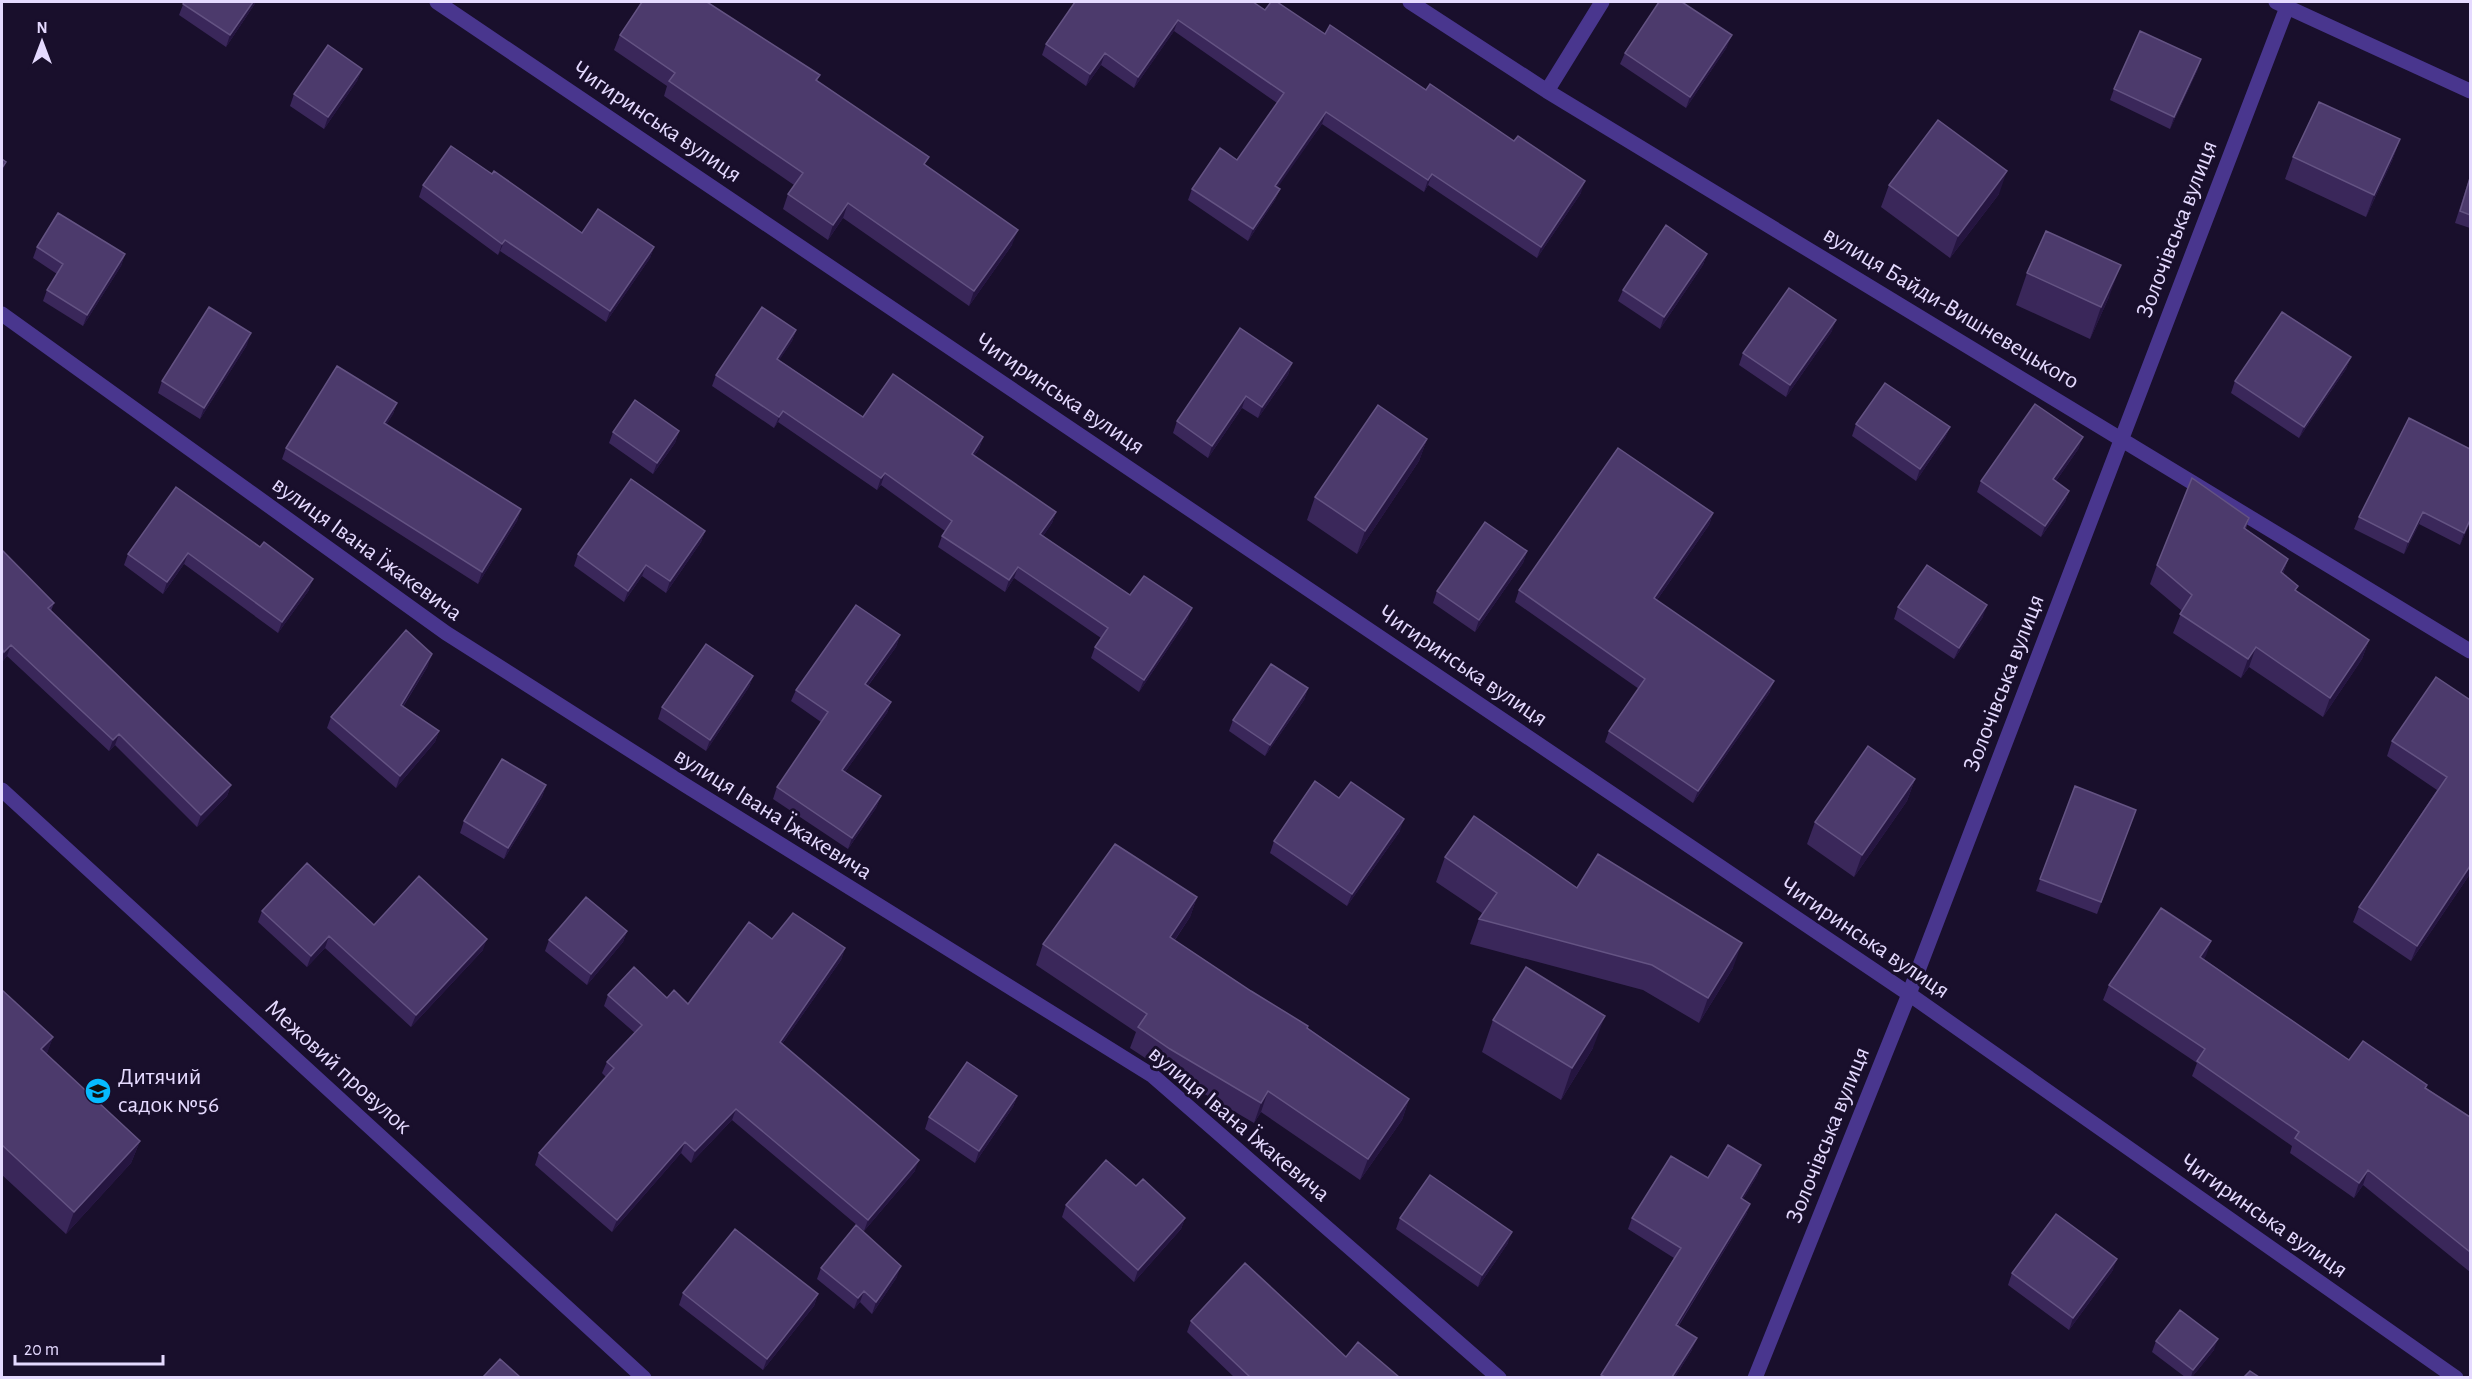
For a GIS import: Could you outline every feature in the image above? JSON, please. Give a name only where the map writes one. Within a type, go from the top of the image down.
[{"type":"street","name":"Чигиринська вулиця","points":[[437,2],[1909,994],[2456,1377]]},
{"type":"street","name":"вулиця Байди-Вишневецького","points":[[1410,2],[1547,91],[2121,437],[2470,651]]},
{"type":"street","points":[[1547,91],[1602,2]]},
{"type":"street","name":"Золочівська вулиця","points":[[1755,1377],[1909,994],[2284,3]]},
{"type":"street","points":[[2284,3],[2470,91]]},
{"type":"street","name":"вулиця Івана Їжакевича","points":[[2,314],[446,633],[705,798],[1153,1076],[1499,1377]]},
{"type":"street","name":"Межовий провулок","points":[[2,790],[644,1377]]},
{"type":"building","points":[[184,2],[253,2],[230,35],[183,4]]},
{"type":"building","points":[[642,2],[707,2],[820,75],[816,80],[929,157],[924,164],[1018,230],[974,291],[848,203],[833,225],[788,194],[803,173],[669,81],[675,73],[620,35]]},
{"type":"building","points":[[1075,2],[1253,2],[1265,10],[1271,2],[1277,2],[1325,34],[1330,25],[1426,90],[1430,84],[1514,141],[1518,136],[1585,181],[1541,247],[1432,174],[1428,180],[1326,112],[1275,186],[1280,189],[1253,229],[1192,189],[1220,148],[1237,160],[1284,93],[1178,20],[1138,77],[1105,53],[1090,74],[1046,44]]},
{"type":"building","points":[[1659,2],[1682,2],[1732,35],[1690,97],[1625,53]]},
{"type":"building","points":[[2140,31],[2201,59],[2174,117],[2114,89]]},
{"type":"building","points":[[328,45],[362,69],[328,117],[294,94]]},
{"type":"building","points":[[2319,102],[2400,139],[2374,195],[2293,157]]},
{"type":"building","points":[[1938,120],[2007,171],[1958,236],[1889,185]]},
{"type":"building","points":[[451,146],[492,174],[494,171],[582,233],[598,209],[654,247],[610,311],[505,240],[502,244],[423,185]]},
{"type":"building","points":[[2470,178],[2470,215],[2460,211]]},
{"type":"building","points":[[58,213],[125,254],[87,315],[47,290],[63,264],[37,247]]},
{"type":"building","points":[[1666,225],[1707,254],[1664,317],[1623,290]]},
{"type":"building","points":[[2046,231],[2121,265],[2101,307],[2027,273]]},
{"type":"building","points":[[1789,288],[1836,320],[1790,385],[1743,353]]},
{"type":"building","points":[[209,307],[251,333],[204,408],[162,381]]},
{"type":"building","points":[[762,307],[796,330],[777,359],[863,417],[893,374],[983,437],[972,454],[1056,512],[1040,534],[1130,595],[1144,576],[1192,608],[1144,680],[1095,647],[1108,628],[1018,567],[1009,580],[942,536],[952,521],[885,473],[881,478],[783,411],[779,417],[716,375]]},
{"type":"building","points":[[2282,312],[2351,357],[2304,427],[2235,381]]},
{"type":"building","points":[[1240,328],[1292,363],[1262,407],[1246,396],[1212,446],[1177,421]]},
{"type":"building","points":[[337,366],[397,403],[384,423],[521,509],[482,572],[286,448]]},
{"type":"building","points":[[1885,383],[1950,427],[1920,469],[1856,424]]},
{"type":"building","points":[[635,400],[679,431],[657,463],[613,432]]},
{"type":"building","points":[[2035,404],[2083,437],[2053,479],[2069,491],[2045,526],[1981,481]]},
{"type":"building","points":[[1378,405],[1427,439],[1365,531],[1315,497]]},
{"type":"building","points":[[2409,418],[2470,449],[2470,520],[2464,533],[2423,512],[2408,542],[2359,517]]},
{"type":"building","points":[[1618,448],[1713,513],[1654,598],[1774,681],[1698,791],[1609,731],[1645,679],[1519,590]]},
{"type":"building","points":[[2192,478],[2249,518],[2244,528],[2288,559],[2281,572],[2298,586],[2295,590],[2369,640],[2330,698],[2256,647],[2248,659],[2180,614],[2192,595],[2157,565]]},
{"type":"building","points":[[631,479],[705,531],[670,581],[646,565],[628,591],[578,554]]},
{"type":"building","points":[[176,487],[260,547],[264,542],[313,579],[282,622],[188,553],[167,582],[128,554]]},
{"type":"building","points":[[1485,522],[1527,551],[1479,620],[1437,591]]},
{"type":"building","points":[[2,550],[54,603],[48,608],[231,785],[201,815],[119,734],[113,740],[11,645],[4,652],[2,649]]},
{"type":"building","points":[[1927,565],[1987,605],[1959,648],[1898,607]]},
{"type":"building","points":[[856,605],[900,635],[865,684],[891,702],[842,770],[881,796],[852,838],[777,787],[828,712],[796,690]]},
{"type":"building","points":[[406,630],[432,654],[401,705],[439,731],[400,776],[331,717]]},
{"type":"building","points":[[706,644],[753,676],[710,740],[662,707]]},
{"type":"building","points":[[1271,664],[1308,688],[1270,745],[1233,720]]},
{"type":"building","points":[[2436,677],[2470,700],[2470,866],[2417,946],[2359,907],[2447,777],[2392,741]]},
{"type":"building","points":[[1868,746],[1915,779],[1862,855],[1815,822]]},
{"type":"building","points":[[502,759],[546,785],[508,848],[464,821]]},
{"type":"building","points":[[1315,781],[1339,798],[1351,782],[1404,819],[1352,894],[1274,841]]},
{"type":"building","points":[[2075,786],[2136,810],[2101,902],[2040,879]]},
{"type":"building","points":[[1474,816],[1577,888],[1598,854],[1742,943],[1708,998],[1652,965],[1479,919],[1497,893],[1445,857]]},
{"type":"building","points":[[1115,844],[1197,897],[1170,937],[1308,1026],[1307,1028],[1409,1099],[1368,1159],[1268,1091],[1261,1103],[1170,1049],[1138,1027],[1147,1014],[1043,944]]},
{"type":"building","points":[[307,863],[374,925],[419,876],[487,939],[416,1015],[329,936],[311,956],[262,911]]},
{"type":"building","points":[[586,897],[627,931],[591,974],[549,940]]},
{"type":"building","points":[[2161,908],[2211,941],[2200,957],[2349,1060],[2363,1041],[2427,1085],[2425,1088],[2470,1117],[2470,1252],[2368,1170],[2359,1183],[2295,1138],[2299,1132],[2197,1061],[2205,1049],[2109,985]]},
{"type":"building","points":[[793,913],[845,948],[780,1042],[919,1160],[868,1220],[736,1109],[695,1151],[685,1142],[617,1220],[539,1153],[614,1068],[607,1062],[642,1025],[608,995],[634,967],[667,998],[674,990],[688,1004],[749,922],[772,939]]},
{"type":"building","points":[[1526,967],[1605,1016],[1572,1068],[1493,1020]]},
{"type":"building","points":[[2,990],[53,1037],[41,1049],[140,1141],[74,1212],[2,1145]]},
{"type":"building","points":[[967,1062],[1017,1096],[979,1151],[929,1117]]},
{"type":"building","points":[[1728,1145],[1761,1165],[1741,1198],[1750,1204],[1676,1325],[1697,1338],[1672,1377],[1605,1377],[1601,1375],[1681,1248],[1632,1218],[1671,1156],[1708,1178]]},
{"type":"building","points":[[1106,1160],[1136,1186],[1143,1179],[1185,1218],[1138,1270],[1066,1205]]},
{"type":"building","points":[[1430,1175],[1512,1232],[1482,1275],[1400,1218]]},
{"type":"building","points":[[2056,1214],[2117,1259],[2073,1318],[2012,1273]]},
{"type":"building","points":[[856,1225],[901,1266],[876,1302],[864,1291],[858,1298],[821,1268]]},
{"type":"building","points":[[735,1229],[818,1294],[767,1359],[683,1293]]},
{"type":"building","points":[[1245,1263],[1346,1357],[1358,1342],[1399,1377],[1250,1377],[1191,1321]]},
{"type":"building","points":[[2180,1310],[2218,1339],[2193,1370],[2156,1341]]},
{"type":"building","points":[[500,1359],[520,1377],[483,1377]]},
{"type":"building","points":[[2250,1371],[2259,1377],[2244,1377]]},
{"type":"place","name":"Дитячий садок №56","points":[[98,1091]]}]
